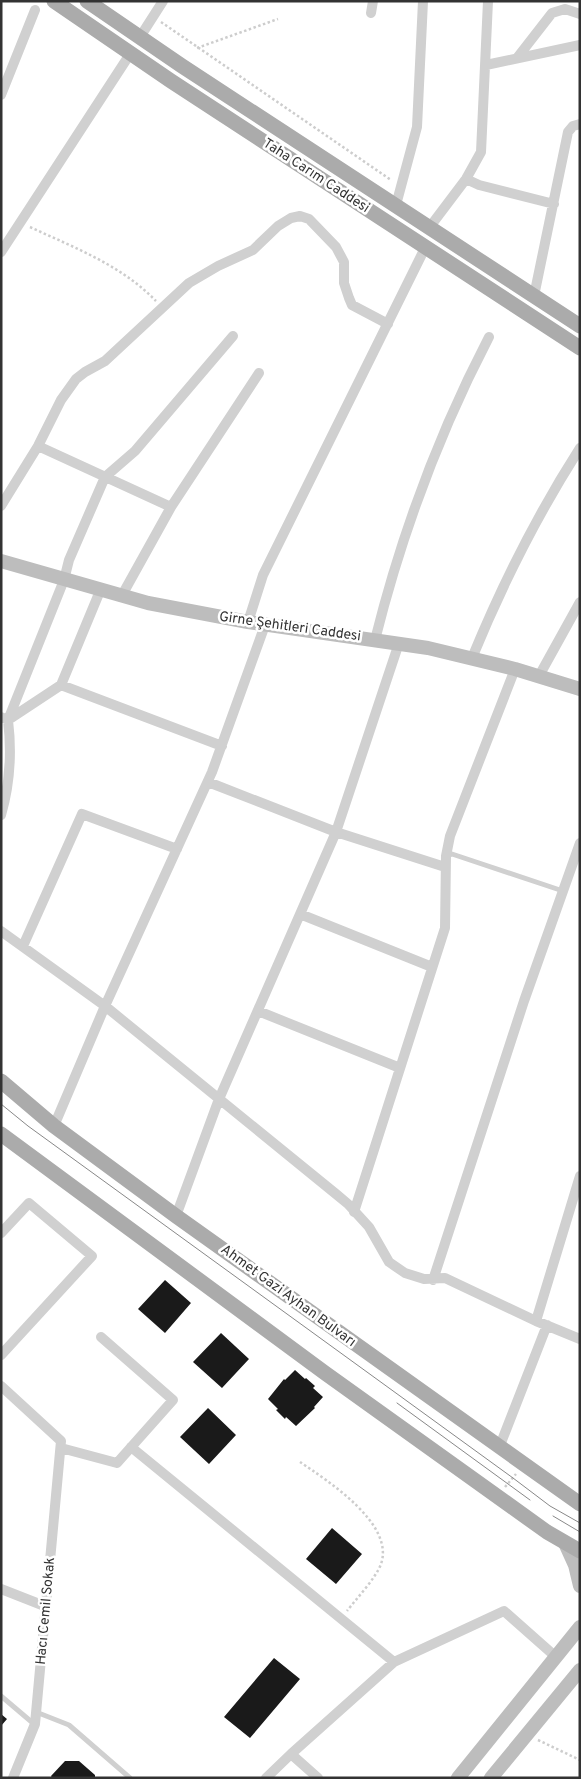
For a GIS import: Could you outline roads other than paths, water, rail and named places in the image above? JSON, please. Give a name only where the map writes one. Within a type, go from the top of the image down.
[{"type":"main road","name":"Taha Carım Caddesi","points":[[54,1],[130,54],[580,348]]},
{"type":"main road","name":"Taha Carım Caddesi","points":[[87,1],[580,326]]},
{"type":"main road","name":"Ahmet Gazi Ayhan Bulvarı","points":[[1,1081],[54,1126],[176,1216],[580,1504]]},
{"type":"main road","points":[[1,1134],[325,1373],[565,1543],[580,1551]]},
{"type":"street","points":[[140,37],[164,1]]},
{"type":"street","points":[[371,13],[374,1]]},
{"type":"street","points":[[396,205],[417,126],[423,1]]},
{"type":"street","points":[[429,228],[466,179],[481,152],[488,1]]},
{"type":"street","points":[[517,58],[557,6],[580,14]]},
{"type":"street","points":[[1,95],[35,10]]},
{"type":"street","points":[[486,65],[580,45]]},
{"type":"street","points":[[1,252],[130,54]]},
{"type":"street","points":[[534,296],[568,132],[573,126],[580,124]]},
{"type":"street","points":[[466,179],[479,185],[554,204]]},
{"type":"street","points":[[1,506],[38,446],[61,400],[76,379],[105,361],[189,283],[218,266],[253,250],[278,226],[291,218],[300,216],[313,222],[340,251],[344,262],[346,291],[352,305],[388,324]]},
{"type":"street","points":[[248,622],[263,575],[425,248]]},
{"type":"street","points":[[1,816],[10,772],[10,738],[5,718],[64,580],[69,560],[105,477],[135,451],[233,336]]},
{"type":"street","points":[[375,640],[398,555],[416,500],[450,414],[489,336]]},
{"type":"street","points":[[121,597],[171,507],[259,373]]},
{"type":"street","points":[[38,446],[171,507]]},
{"type":"street","points":[[472,658],[509,574],[530,533],[580,448]]},
{"type":"street","name":"Girne Şehitleri Caddesi","points":[[1,561],[121,597],[176,610],[264,625],[399,643],[472,658],[580,689]]},
{"type":"street","points":[[5,718],[61,685],[100,591]]},
{"type":"street","points":[[539,676],[580,602]]},
{"type":"street","points":[[54,1126],[105,1006],[208,782],[264,625]]},
{"type":"street","points":[[176,1216],[219,1099],[336,832],[399,643]]},
{"type":"street","points":[[354,1212],[445,928],[445,862],[450,836],[515,669]]},
{"type":"street","points":[[61,685],[222,746]]},
{"type":"street","points":[[208,782],[336,832],[445,862]]},
{"type":"street","points":[[22,946],[82,814],[177,850]]},
{"type":"street","points":[[433,1280],[524,1001],[580,843]]},
{"type":"street","points":[[300,914],[432,966]]},
{"type":"street","points":[[1,931],[105,1006],[336,1194],[376,1238],[389,1262],[405,1274],[433,1280],[445,1278],[536,1321],[580,1339]]},
{"type":"street","points":[[258,1011],[400,1068]]},
{"type":"street","points":[[536,1321],[575,1205],[580,1176]]},
{"type":"street","points":[[1,1233],[29,1203],[92,1256],[1,1355]]},
{"type":"street","points":[[499,1448],[547,1325]]},
{"type":"street","points":[[1,1386],[61,1445],[117,1463],[173,1400],[101,1337]]},
{"type":"street","name":"Hacı Cemil Sokak","points":[[13,1778],[35,1724],[61,1445]]},
{"type":"street","points":[[132,1447],[394,1662]]},
{"type":"street","points":[[565,1543],[575,1565],[580,1586]]},
{"type":"street","points":[[1,1589],[46,1607]]},
{"type":"street","points":[[266,1778],[394,1662],[504,1611],[556,1657]]},
{"type":"street","points":[[458,1778],[578,1630],[580,1613]]},
{"type":"street","points":[[491,1778],[580,1670]]},
{"type":"street","points":[[291,1754],[318,1778]]},
{"type":"lane","points":[[445,862],[452,854],[563,891]]},
{"type":"lane","points":[[1,1696],[35,1724]]},
{"type":"lane","points":[[36,1712],[69,1725],[130,1778]]},
{"type":"tram line","points":[[1,1104],[28,1126],[550,1506],[580,1523]]},
{"type":"tram line","points":[[397,1403],[530,1500]]},
{"type":"tram line","points":[[553,1516],[580,1532]]}]
